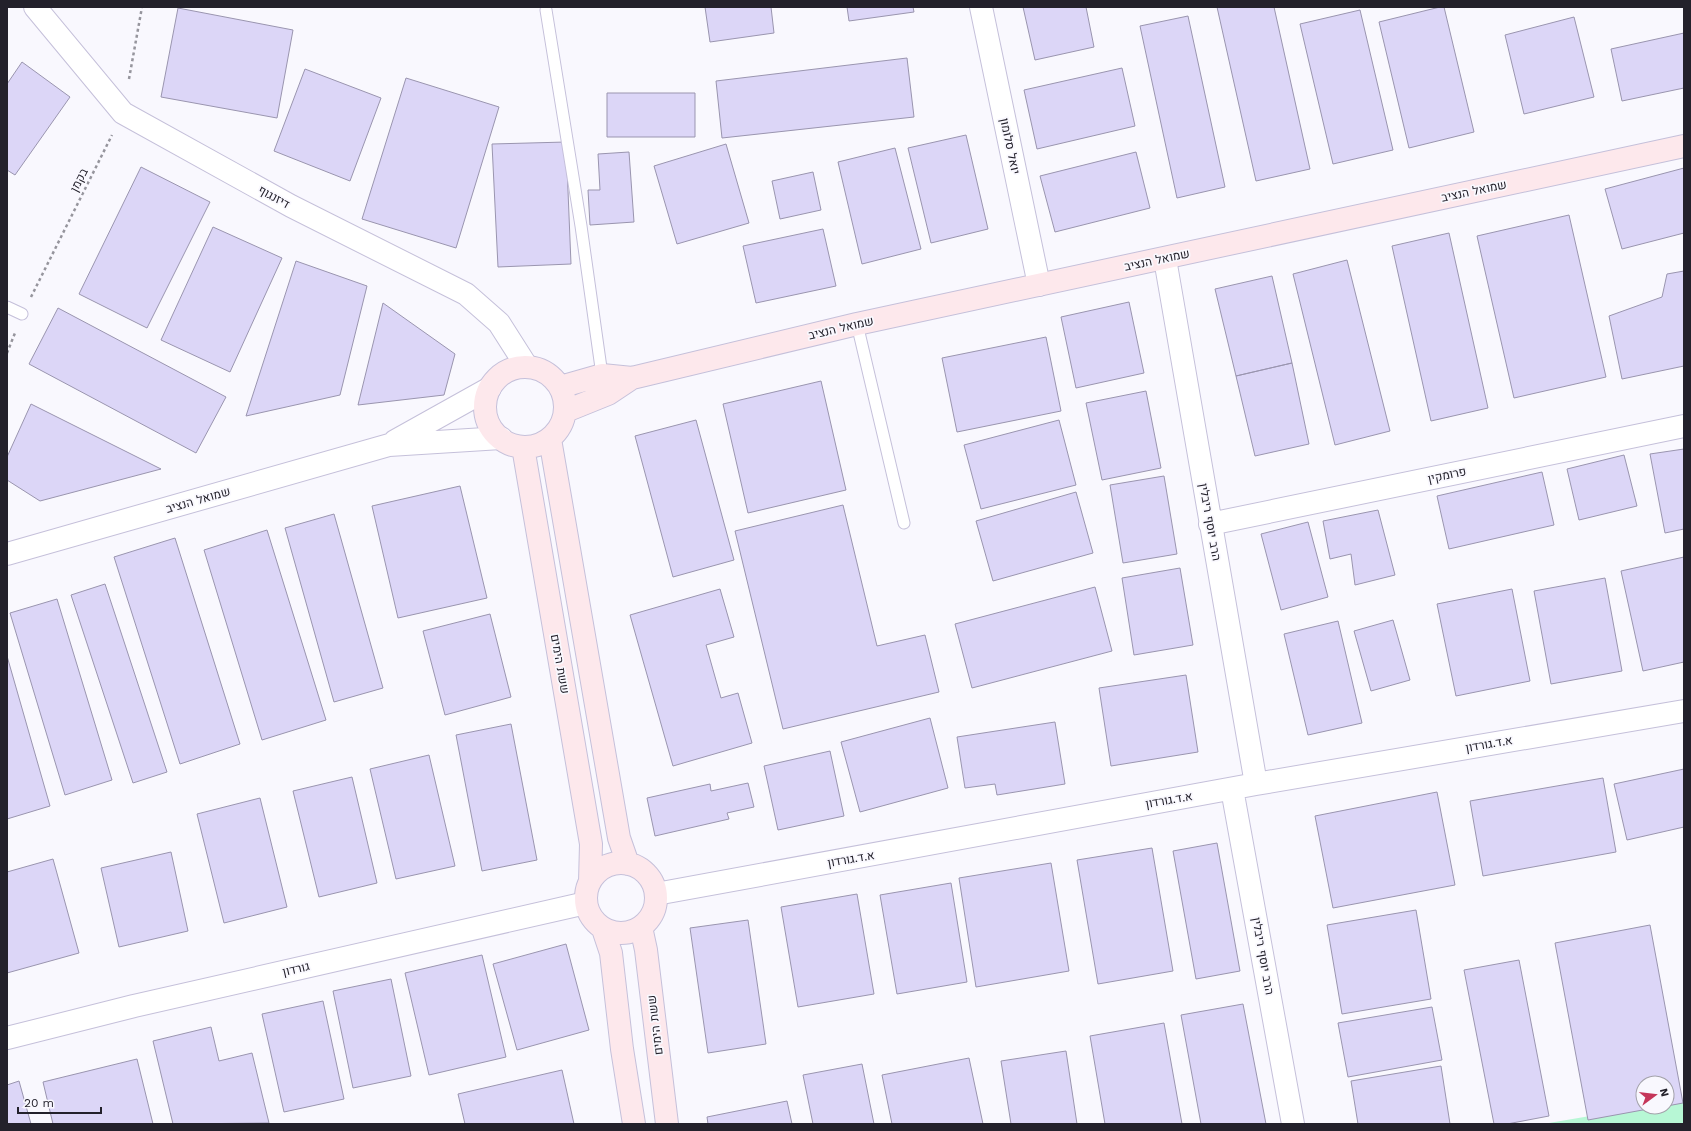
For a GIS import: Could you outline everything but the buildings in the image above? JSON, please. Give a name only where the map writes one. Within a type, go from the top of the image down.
[{"type":"street","name":"דיזנגוף","points":[[35,7],[123,113],[291,206],[466,294],[499,323],[527,367]]},
{"type":"street","name":"יואל סלומון","points":[[981,7],[1039,285]]},
{"type":"street","name":"שמואל הנציב","points":[[560,387],[602,375],[632,378],[856,324],[1165,259],[1684,146]]},
{"type":"street","name":"הרב יוסף ריבלין","points":[[1165,259],[1256,784]]},
{"type":"street","points":[[527,367],[539,369],[549,375],[560,387],[566,410],[561,427],[550,439],[538,446],[523,447],[507,443],[494,432],[486,418],[486,403],[490,388],[499,376],[512,369],[527,367]]},
{"type":"street","name":"שמואל הנציב","points":[[566,410],[608,394],[632,378]]},
{"type":"street","name":"שמואל הנציב","points":[[389,445],[490,388]]},
{"type":"street","name":"פרומקין","points":[[1210,524],[1684,426]]},
{"type":"street","name":"שמואל הנציב","points":[[7,554],[389,445],[501,438]]},
{"type":"street","points":[[550,439],[619,838],[628,864]]},
{"type":"street","name":"ששת הימים","points":[[523,447],[591,844],[588,892]]},
{"type":"street","name":"א.ד.גורדון","points":[[656,894],[1256,784],[1684,711]]},
{"type":"street","name":"הרב יוסף ריבלין","points":[[1232,789],[1293,1124]]},
{"type":"street","points":[[603,929],[622,934],[641,927],[653,913],[656,894],[654,886],[646,874],[636,866],[620,863],[606,867],[599,871],[588,892],[592,918],[603,929],[611,953],[622,1049],[634,1124]]},
{"type":"street","name":"גורדון","points":[[7,1038],[588,892]]},
{"type":"street","name":"ששת הימים","points":[[641,927],[646,950],[667,1124]]},
{"type":"lane","points":[[546,10],[581,226],[602,375]]},
{"type":"lane","points":[[7,307],[22,314]]},
{"type":"lane","points":[[856,324],[904,523]]},
{"type":"path","name":"בקמן","points":[[7,353],[22,314],[123,113],[142,7]]},
{"type":"green space","points":[[1684,1100],[1684,1124],[1543,1124],[1635,1108],[1635,1115],[1675,1115],[1675,1102]]}]
